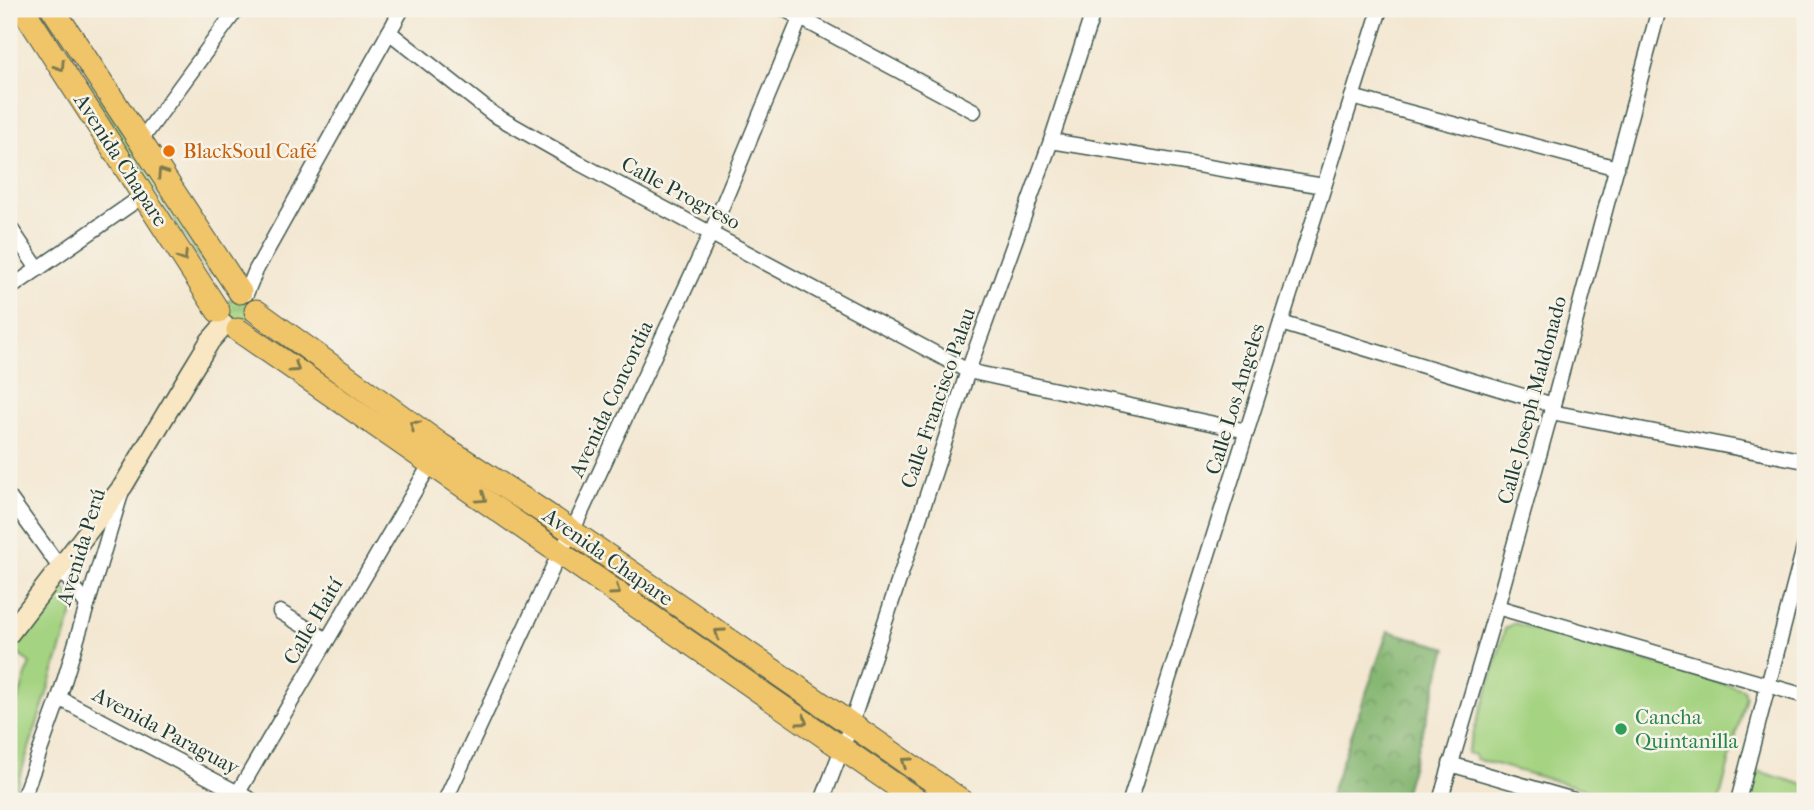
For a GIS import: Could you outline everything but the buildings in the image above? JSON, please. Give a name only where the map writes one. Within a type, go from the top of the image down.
[{"type":"main road","name":"Avenida Chapare","points":[[23,9],[227,322],[918,801]]},
{"type":"main road","name":"Avenida Chapare","points":[[52,9],[248,299],[441,445],[572,531],[962,801]]},
{"type":"main road","points":[[232,292],[248,299],[251,324],[227,322],[220,302],[225,296],[232,292]]},
{"type":"street","points":[[141,139],[237,9]]},
{"type":"street","points":[[248,299],[256,270],[401,9]]},
{"type":"street","points":[[784,9],[802,13],[974,111]]},
{"type":"street","name":"Calle Francisco Palau","points":[[822,801],[843,748],[968,371],[1051,141],[1094,9]]},
{"type":"street","name":"Calle Los Angeles","points":[[1130,801],[1380,9]]},
{"type":"street","name":"Calle Joseph Maldonado","points":[[1440,801],[1552,409],[1659,9]]},
{"type":"street","name":"Avenida Concordia","points":[[445,801],[711,233],[802,13]]},
{"type":"street","name":"Calle Progreso","points":[[388,32],[493,114],[579,163],[968,371],[1247,431]]},
{"type":"street","points":[[1352,97],[1616,168]]},
{"type":"street","points":[[1051,141],[1324,186]]},
{"type":"street","points":[[9,289],[144,195]]},
{"type":"street","points":[[9,226],[38,268]]},
{"type":"street","name":"Avenida Perú","points":[[22,801],[59,698],[123,486],[210,341],[227,322]]},
{"type":"street","points":[[1281,323],[1552,409],[1805,461]]},
{"type":"street","name":"Calle Haití","points":[[235,797],[431,463]]},
{"type":"street","points":[[9,634],[123,486]]},
{"type":"street","points":[[9,496],[87,605]]},
{"type":"street","points":[[1738,801],[1805,544]]},
{"type":"street","points":[[1497,607],[1805,696]]},
{"type":"street","points":[[281,612],[327,640]]},
{"type":"street","name":"Avenida Paraguay","points":[[59,698],[235,797],[253,801]]},
{"type":"street","points":[[1450,764],[1577,801]]},
{"type":"green space","points":[[33,9],[40,9],[215,271],[210,274]]},
{"type":"green space","points":[[232,299],[244,299],[250,306],[249,316],[239,324],[227,319],[226,304]]},
{"type":"green space","points":[[62,585],[76,603],[12,801],[9,801],[9,727],[30,663],[14,651]]},
{"type":"green space","points":[[1514,623],[1743,689],[1746,696],[1719,801],[1628,801],[1476,759],[1475,755],[1467,753],[1505,629]]},
{"type":"green space","points":[[1388,631],[1447,648],[1402,801],[1328,801]]},
{"type":"green space","points":[[1754,770],[1805,785],[1805,801],[1744,801]]},
{"type":"place","name":"BlackSoul Café","points":[[169,151]]},
{"type":"place","name":"Cancha Quintanilla","points":[[1621,729]]}]
